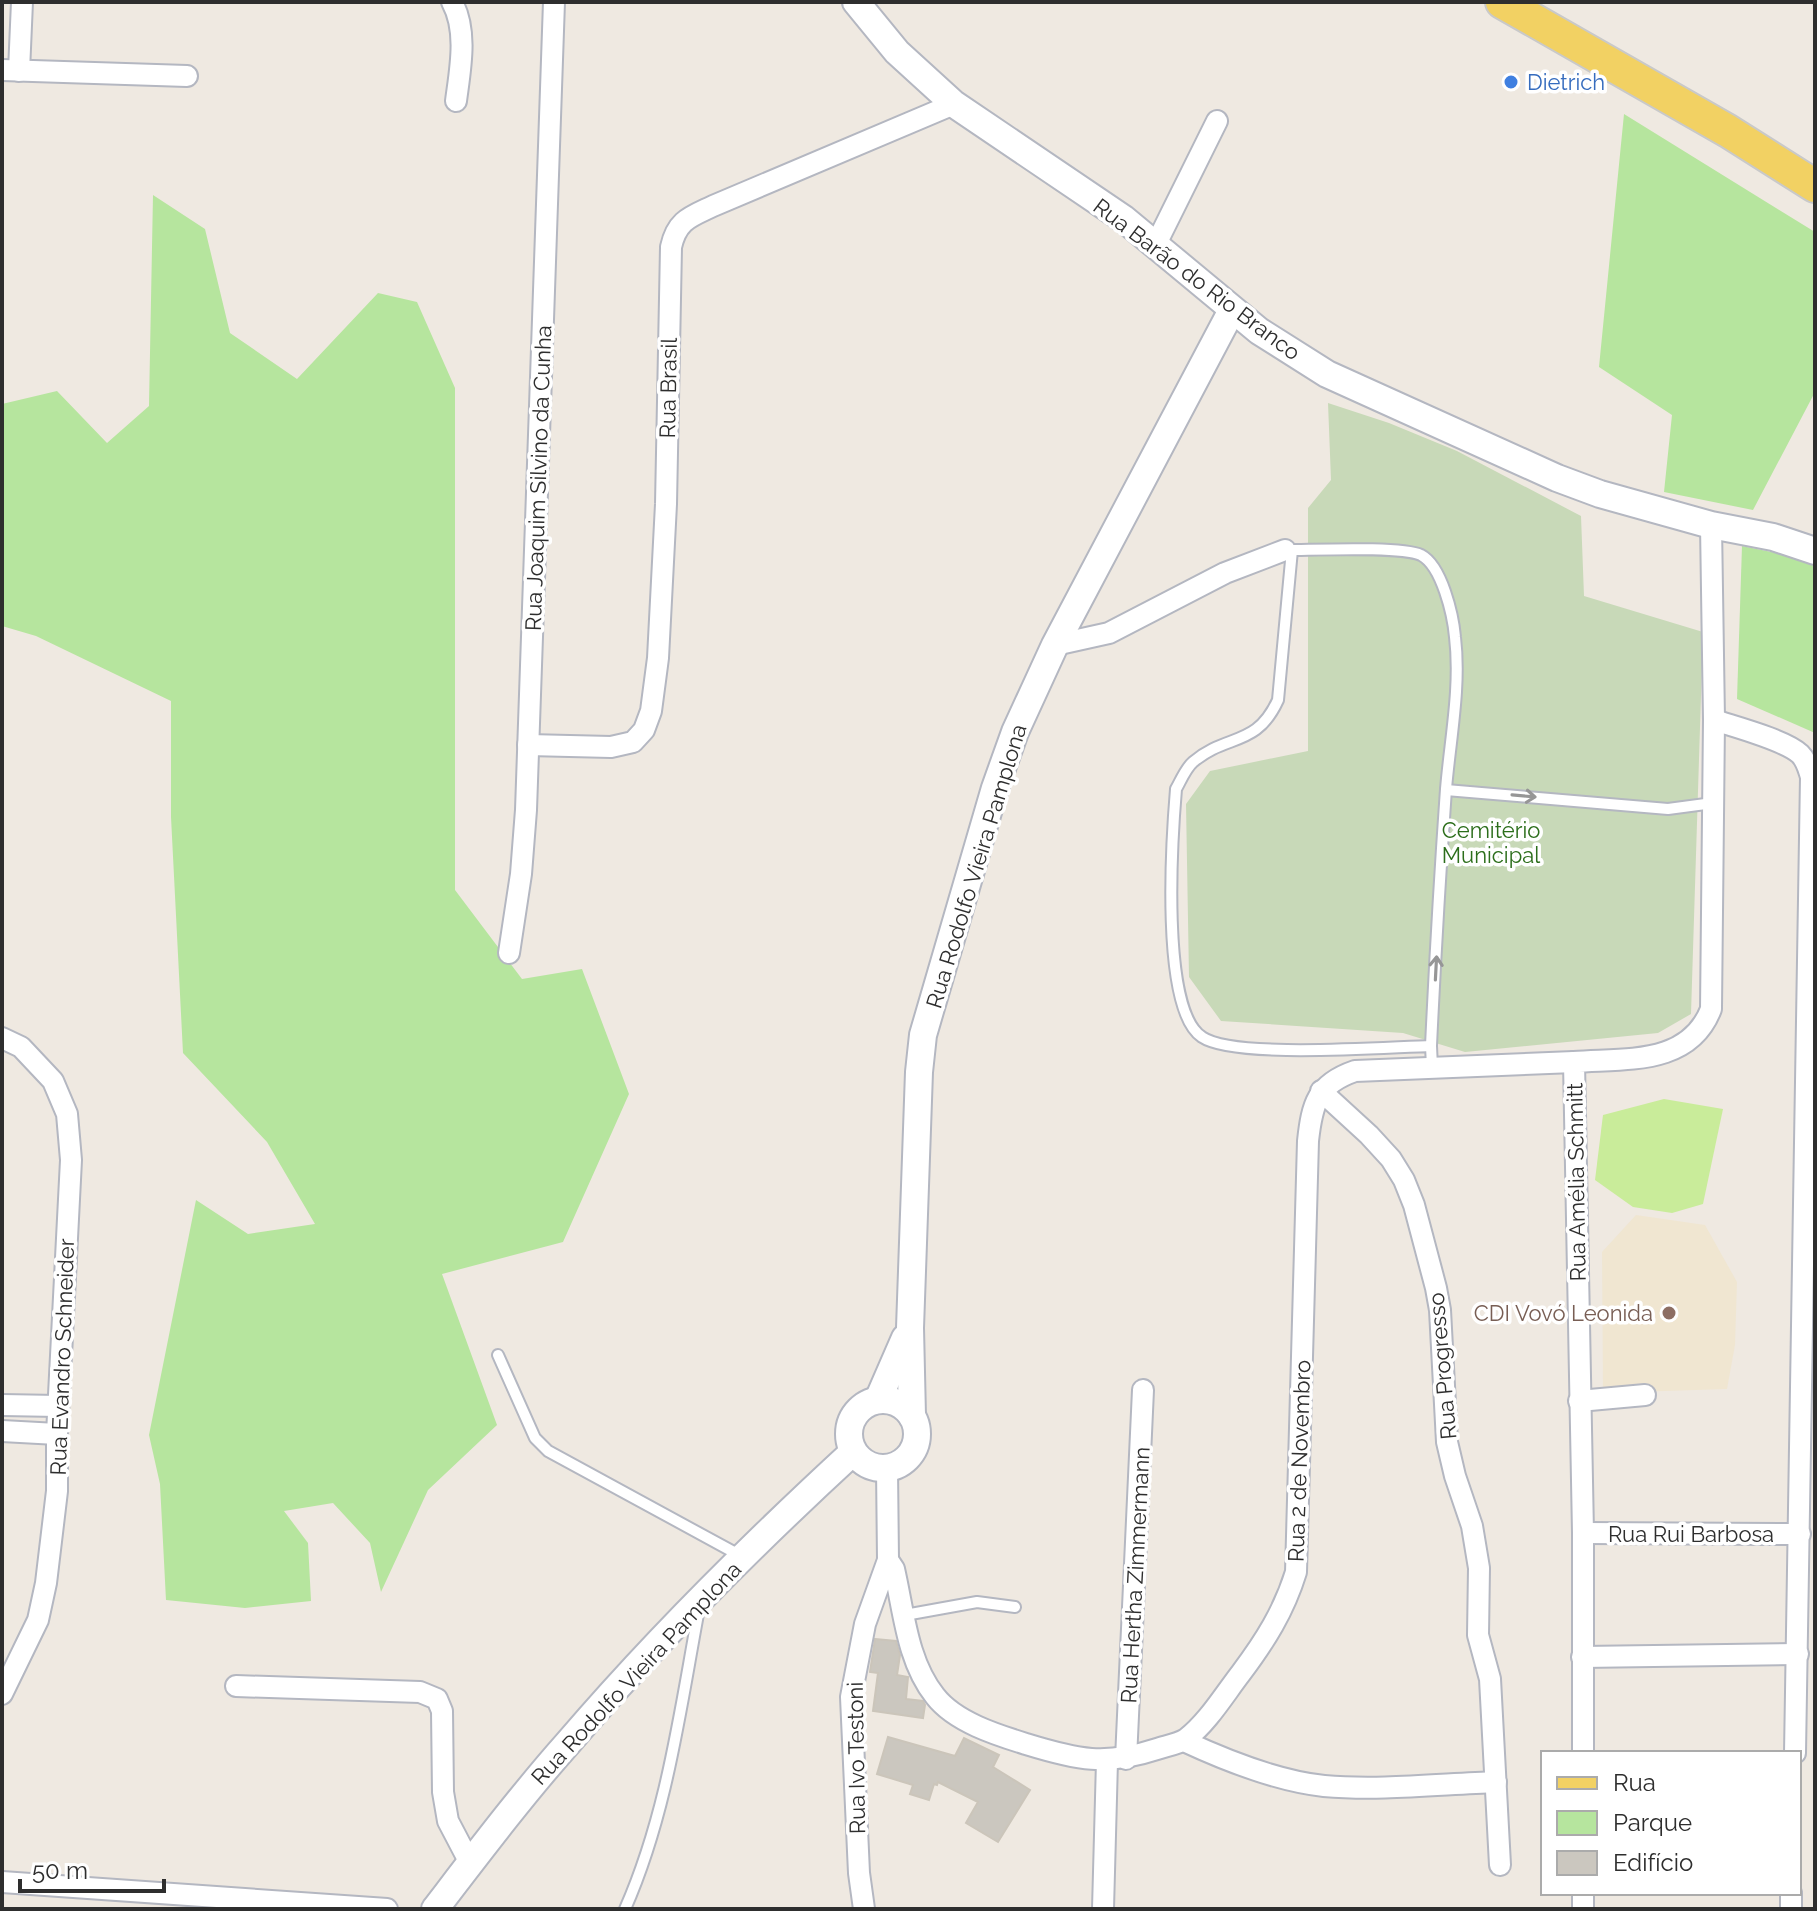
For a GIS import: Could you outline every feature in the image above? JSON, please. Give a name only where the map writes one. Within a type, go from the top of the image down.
[{"type":"main road","points":[[1502,2],[1728,131],[1815,186]]},
{"type":"street","points":[[22,2],[11,70],[187,76]]},
{"type":"street","points":[[452,2],[460,23],[461,65],[456,101]]},
{"type":"street","name":"Rua Joaquim Silvino da Cunha","points":[[509,953],[521,874],[528,745],[554,2]]},
{"type":"street","name":"Rua Barão do Rio Branco","points":[[856,2],[897,52],[954,104],[1124,219],[1232,310],[1288,351],[1327,374],[1557,478],[1642,507],[1773,537],[1815,551]]},
{"type":"street","name":"Rua Brasil","points":[[528,745],[611,747],[633,742],[644,730],[651,711],[660,627],[666,504],[671,247],[675,231],[685,219],[713,206],[954,104]]},
{"type":"street","points":[[1156,244],[1217,121]]},
{"type":"street","name":"Rua Rodolfo Vieira Pamplona","points":[[912,1416],[910,1328],[923,1035],[995,788],[1015,732],[1055,645],[1232,310]]},
{"type":"street","name":"Rua Amélia Schmitt","points":[[1583,1751],[1583,1533],[1574,1062],[1653,1056],[1676,1049],[1691,1040],[1705,1025],[1711,1009],[1714,720],[1711,525]]},
{"type":"street","points":[[1055,645],[1109,633],[1225,573],[1288,550]]},
{"type":"street","points":[[1714,720],[1788,746],[1799,753],[1811,777],[1795,1751]]},
{"type":"street","name":"Rua Evandro Schneider","points":[[2,1038],[21,1047],[53,1081],[67,1114],[71,1160],[58,1406],[57,1491],[46,1583],[38,1620],[11,1652],[2,1694]]},
{"type":"street","points":[[1321,1091],[1340,1076],[1355,1071],[1574,1062]]},
{"type":"street","name":"Rua 2 de Novembro","points":[[888,1560],[894,1569],[912,1652],[922,1675],[936,1698],[984,1729],[1056,1753],[1116,1760],[1184,1741],[1207,1718],[1270,1634],[1289,1595],[1296,1572],[1308,1141],[1321,1091]]},
{"type":"street","name":"Rua Progresso","points":[[1321,1091],[1369,1135],[1391,1159],[1404,1180],[1414,1205],[1436,1288],[1440,1310],[1447,1442],[1477,1543],[1478,1635],[1490,1679],[1500,1865]]},
{"type":"street","name":"Rua Rodolfo Vieira Pamplona","points":[[878,1400],[910,1328]]},
{"type":"street","name":"Rua Hertha Zimmermann","points":[[1103,1909],[1143,1390]]},
{"type":"street","points":[[1579,1401],[1645,1395]]},
{"type":"street","points":[[878,1400],[898,1403],[912,1416],[917,1435],[905,1460],[887,1468],[868,1465],[853,1452],[849,1443],[850,1424],[861,1408],[878,1400]]},
{"type":"street","points":[[2,1405],[58,1406]]},
{"type":"street","points":[[2,1431],[57,1434]]},
{"type":"street","name":"Rua Rodolfo Vieira Pamplona","points":[[435,1909],[568,1743],[701,1599],[853,1452]]},
{"type":"street","name":"Rua Ivo Testoni","points":[[864,1909],[859,1873],[851,1697],[865,1624],[888,1560],[887,1468]]},
{"type":"street","name":"Rua Rui Barbosa","points":[[1583,1533],[1800,1534]]},
{"type":"street","points":[[1582,1657],[1798,1654]]},
{"type":"street","points":[[236,1686],[420,1692],[437,1699],[442,1711],[443,1792],[448,1821],[470,1863]]},
{"type":"street","points":[[1184,1741],[1214,1755],[1287,1779],[1325,1786],[1496,1782]]},
{"type":"street","points":[[2,1882],[387,1909]]},
{"type":"lane","points":[[1431,1046],[1224,1047],[1200,1037],[1188,1018],[1178,992],[1173,960],[1176,789],[1190,764],[1211,750],[1247,735],[1268,720],[1278,700],[1288,550],[1404,551],[1423,556],[1435,570],[1450,605],[1456,638],[1456,667],[1446,790],[1432,1067]]},
{"type":"lane","points":[[1446,790],[1668,809],[1713,803]]},
{"type":"lane","points":[[498,1355],[535,1438],[548,1451],[743,1557]]},
{"type":"lane","points":[[625,1909],[643,1869],[661,1807],[701,1599]]},
{"type":"lane","points":[[905,1615],[977,1602],[1015,1607]]},
{"type":"shaded area","name":"CDI Vovó Leonida","points":[[1636,1215],[1705,1225],[1737,1282],[1735,1345],[1727,1389],[1603,1393],[1602,1252]]},
{"type":"green space","points":[[1624,114],[1815,232],[1815,392],[1753,510],[1664,492],[1672,415],[1599,367]]},
{"type":"green space","points":[[153,195],[205,229],[230,333],[297,379],[378,293],[417,302],[455,388],[455,890],[522,979],[582,969],[629,1094],[563,1242],[442,1274],[497,1425],[428,1490],[381,1592],[370,1543],[333,1503],[284,1511],[308,1543],[311,1601],[245,1608],[166,1600],[160,1484],[149,1435],[196,1200],[248,1234],[315,1224],[267,1142],[183,1053],[171,817],[171,701],[36,636],[2,626],[2,404],[57,391],[107,443],[149,406]]},
{"type":"green space","name":"Cemitério Municipal","points":[[1328,403],[1389,423],[1457,451],[1581,516],[1584,596],[1703,632],[1691,1014],[1658,1033],[1465,1052],[1403,1033],[1221,1021],[1189,977],[1186,804],[1210,771],[1308,751],[1308,508],[1331,480]]},
{"type":"green space","points":[[1742,546],[1806,559],[1815,564],[1815,733],[1737,699]]},
{"type":"green space","points":[[1664,1099],[1723,1109],[1703,1204],[1672,1213],[1633,1207],[1595,1180],[1603,1115]]},
{"type":"building","points":[[875,1639],[896,1641],[900,1655],[897,1675],[908,1677],[906,1699],[923,1701],[923,1718],[873,1711],[878,1673],[870,1672]]},
{"type":"building","points":[[888,1737],[955,1756],[964,1738],[999,1755],[993,1767],[1030,1790],[998,1842],[966,1823],[978,1802],[938,1782],[934,1784],[929,1800],[910,1794],[913,1785],[877,1774]]},
{"type":"place","name":"Dietrich","points":[[1511,82]]},
{"type":"place","name":"CDI Vovó Leonida","points":[[1669,1313]]}]
